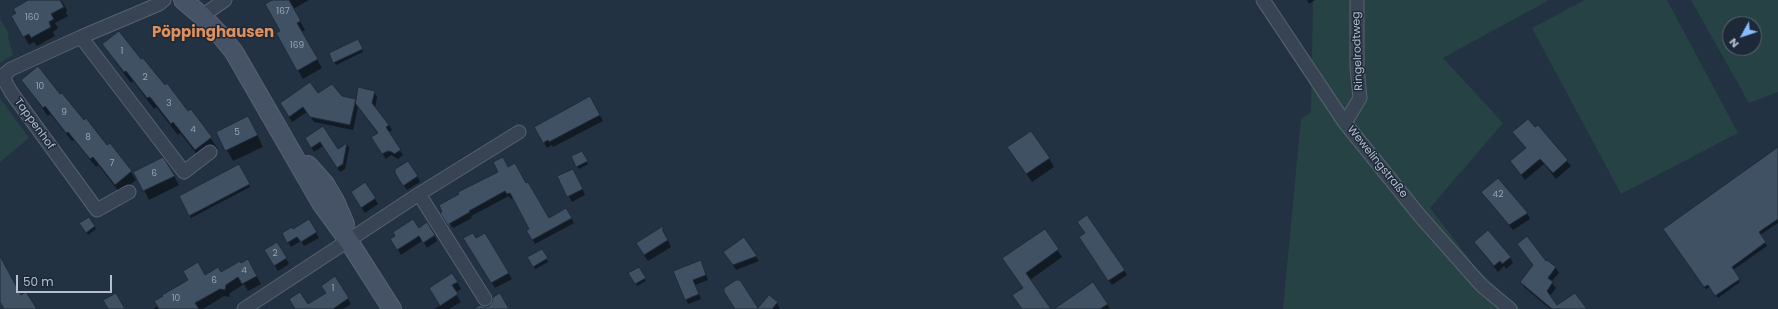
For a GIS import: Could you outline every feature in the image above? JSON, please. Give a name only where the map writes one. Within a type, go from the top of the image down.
[{"type":"main road","points":[[183,0],[202,16],[234,52],[321,203],[348,240],[392,309]]},
{"type":"street","name":"Tappenhof","points":[[129,192],[98,210],[11,92],[5,80],[5,74],[11,69],[159,4],[164,0]]},
{"type":"street","points":[[202,16],[225,0]]},
{"type":"street","name":"Wewelingstraße","points":[[1263,0],[1345,123],[1420,216],[1482,286],[1510,309]]},
{"type":"street","name":"Ringelrodtweg","points":[[1345,123],[1360,98],[1357,68],[1357,0]]},
{"type":"street","points":[[81,37],[184,172],[210,152]]},
{"type":"street","points":[[244,309],[419,194],[519,132]]},
{"type":"street","points":[[419,194],[485,299]]},
{"type":"green space","points":[[1313,0],[1549,0],[1443,58],[1503,123],[1430,208],[1477,269],[1520,309],[1283,309],[1301,119],[1311,112]]},
{"type":"green space","points":[[1585,0],[1667,0],[1738,133],[1621,194],[1532,28]]},
{"type":"green space","points":[[1691,0],[1778,0],[1778,92],[1749,103],[1723,56],[1762,56],[1762,16],[1722,16],[1722,55]]},
{"type":"green space","points":[[0,19],[9,34],[8,38],[13,55],[0,63]]},
{"type":"green space","points":[[0,98],[29,138],[0,162]]},
{"type":"building","points":[[28,0],[60,0],[64,7],[51,14],[54,19],[49,22],[51,27],[31,38],[29,34],[23,37],[11,16],[16,13],[13,9]]},
{"type":"building","points":[[272,0],[289,0],[301,21],[297,23],[318,59],[297,71],[276,33],[280,31],[265,4]]},
{"type":"building","points":[[119,31],[141,59],[143,58],[165,85],[167,83],[188,111],[191,109],[212,137],[195,150],[173,122],[171,124],[150,97],[147,98],[126,71],[124,72],[102,44]]},
{"type":"building","points":[[358,39],[363,49],[333,63],[329,53]]},
{"type":"building","points":[[38,66],[60,94],[62,93],[84,120],[86,118],[107,145],[110,143],[132,171],[115,185],[93,157],[90,159],[68,132],[66,133],[45,106],[43,108],[21,80]]},
{"type":"building","points":[[310,82],[318,93],[332,84],[342,96],[356,99],[358,87],[375,91],[372,103],[389,125],[386,127],[401,150],[394,154],[388,151],[382,154],[371,137],[378,133],[355,103],[350,125],[310,117],[303,107],[289,117],[280,103]]},
{"type":"building","points":[[590,96],[600,115],[549,142],[548,140],[543,143],[534,127]]},
{"type":"building","points":[[248,116],[258,135],[225,151],[216,132]]},
{"type":"building","points":[[1528,119],[1535,127],[1538,125],[1568,160],[1553,173],[1540,159],[1521,175],[1510,161],[1526,148],[1512,132]]},
{"type":"building","points":[[323,126],[338,149],[347,143],[343,164],[337,168],[320,142],[311,148],[305,138]]},
{"type":"building","points":[[1031,131],[1050,158],[1026,174],[1007,147]]},
{"type":"building","points":[[1778,147],[1778,219],[1759,232],[1766,242],[1732,267],[1740,279],[1715,296],[1708,285],[1704,287],[1663,229]]},
{"type":"building","points":[[582,151],[588,161],[576,167],[571,156]]},
{"type":"building","points":[[163,157],[175,176],[143,191],[133,172]]},
{"type":"building","points":[[503,157],[508,167],[515,163],[549,218],[566,208],[572,218],[532,240],[526,230],[529,229],[510,193],[507,194],[505,191],[469,211],[470,212],[449,224],[451,227],[449,227],[440,213],[442,212],[439,205],[459,194],[458,192],[498,172],[493,162]]},
{"type":"building","points":[[408,161],[418,176],[403,186],[395,173],[395,169]]},
{"type":"building","points":[[239,164],[250,184],[189,216],[179,196]]},
{"type":"building","points":[[573,169],[583,189],[567,197],[557,176]]},
{"type":"building","points":[[1498,178],[1528,213],[1509,225],[1481,192]]},
{"type":"building","points":[[365,182],[376,198],[361,208],[351,192]]},
{"type":"building","points":[[1087,215],[1125,270],[1108,281],[1079,237],[1085,233],[1077,222]]},
{"type":"building","points":[[89,217],[95,226],[86,233],[79,223]]},
{"type":"building","points":[[309,219],[317,232],[301,242],[297,237],[287,243],[282,233],[292,227],[293,229]]},
{"type":"building","points":[[413,219],[419,228],[427,222],[435,235],[423,243],[419,236],[397,250],[390,239],[395,236],[393,232]]},
{"type":"building","points":[[663,226],[663,231],[668,240],[644,255],[636,243]]},
{"type":"building","points":[[1045,229],[1059,249],[1026,273],[1051,309],[1022,309],[1012,295],[1023,288],[1002,258]]},
{"type":"building","points":[[1488,230],[1511,257],[1502,264],[1500,261],[1494,266],[1474,242]]},
{"type":"building","points":[[473,233],[476,238],[485,233],[509,273],[491,283],[463,238]]},
{"type":"building","points":[[1527,236],[1546,261],[1547,260],[1556,267],[1548,278],[1553,282],[1547,291],[1557,305],[1575,293],[1587,309],[1552,309],[1520,282],[1533,265],[1517,244]]},
{"type":"building","points":[[744,237],[757,256],[733,265],[723,252]]},
{"type":"building","points":[[277,242],[287,258],[274,266],[264,250]]},
{"type":"building","points":[[542,249],[548,258],[533,267],[527,257]]},
{"type":"building","points":[[0,256],[21,295],[26,292],[37,309],[4,309],[0,302]]},
{"type":"building","points":[[248,259],[257,276],[242,284],[238,277],[226,285],[225,290],[220,289],[195,303],[199,309],[159,309],[154,301],[188,280],[183,271],[198,262],[205,275],[218,267],[221,272],[240,261],[241,263]]},
{"type":"building","points":[[701,260],[706,275],[693,280],[699,294],[685,300],[673,271]]},
{"type":"building","points":[[639,267],[646,278],[635,284],[628,273]]},
{"type":"building","points":[[452,273],[458,282],[452,285],[458,294],[440,306],[429,288]]},
{"type":"building","points":[[335,276],[349,298],[333,309],[295,309],[289,299],[300,292],[308,304],[326,293],[321,286]]},
{"type":"building","points":[[736,280],[740,280],[758,308],[769,295],[778,302],[772,309],[735,309],[724,292],[724,288]]},
{"type":"building","points":[[1093,282],[1108,304],[1100,309],[1054,309]]},
{"type":"building","points":[[116,293],[125,309],[108,309],[103,300]]},
{"type":"building","points":[[500,293],[509,309],[473,309],[480,305],[485,307],[489,306],[493,297]]},
{"type":"district","name":"Pöppinghausen","points":[[213,33]]}]
